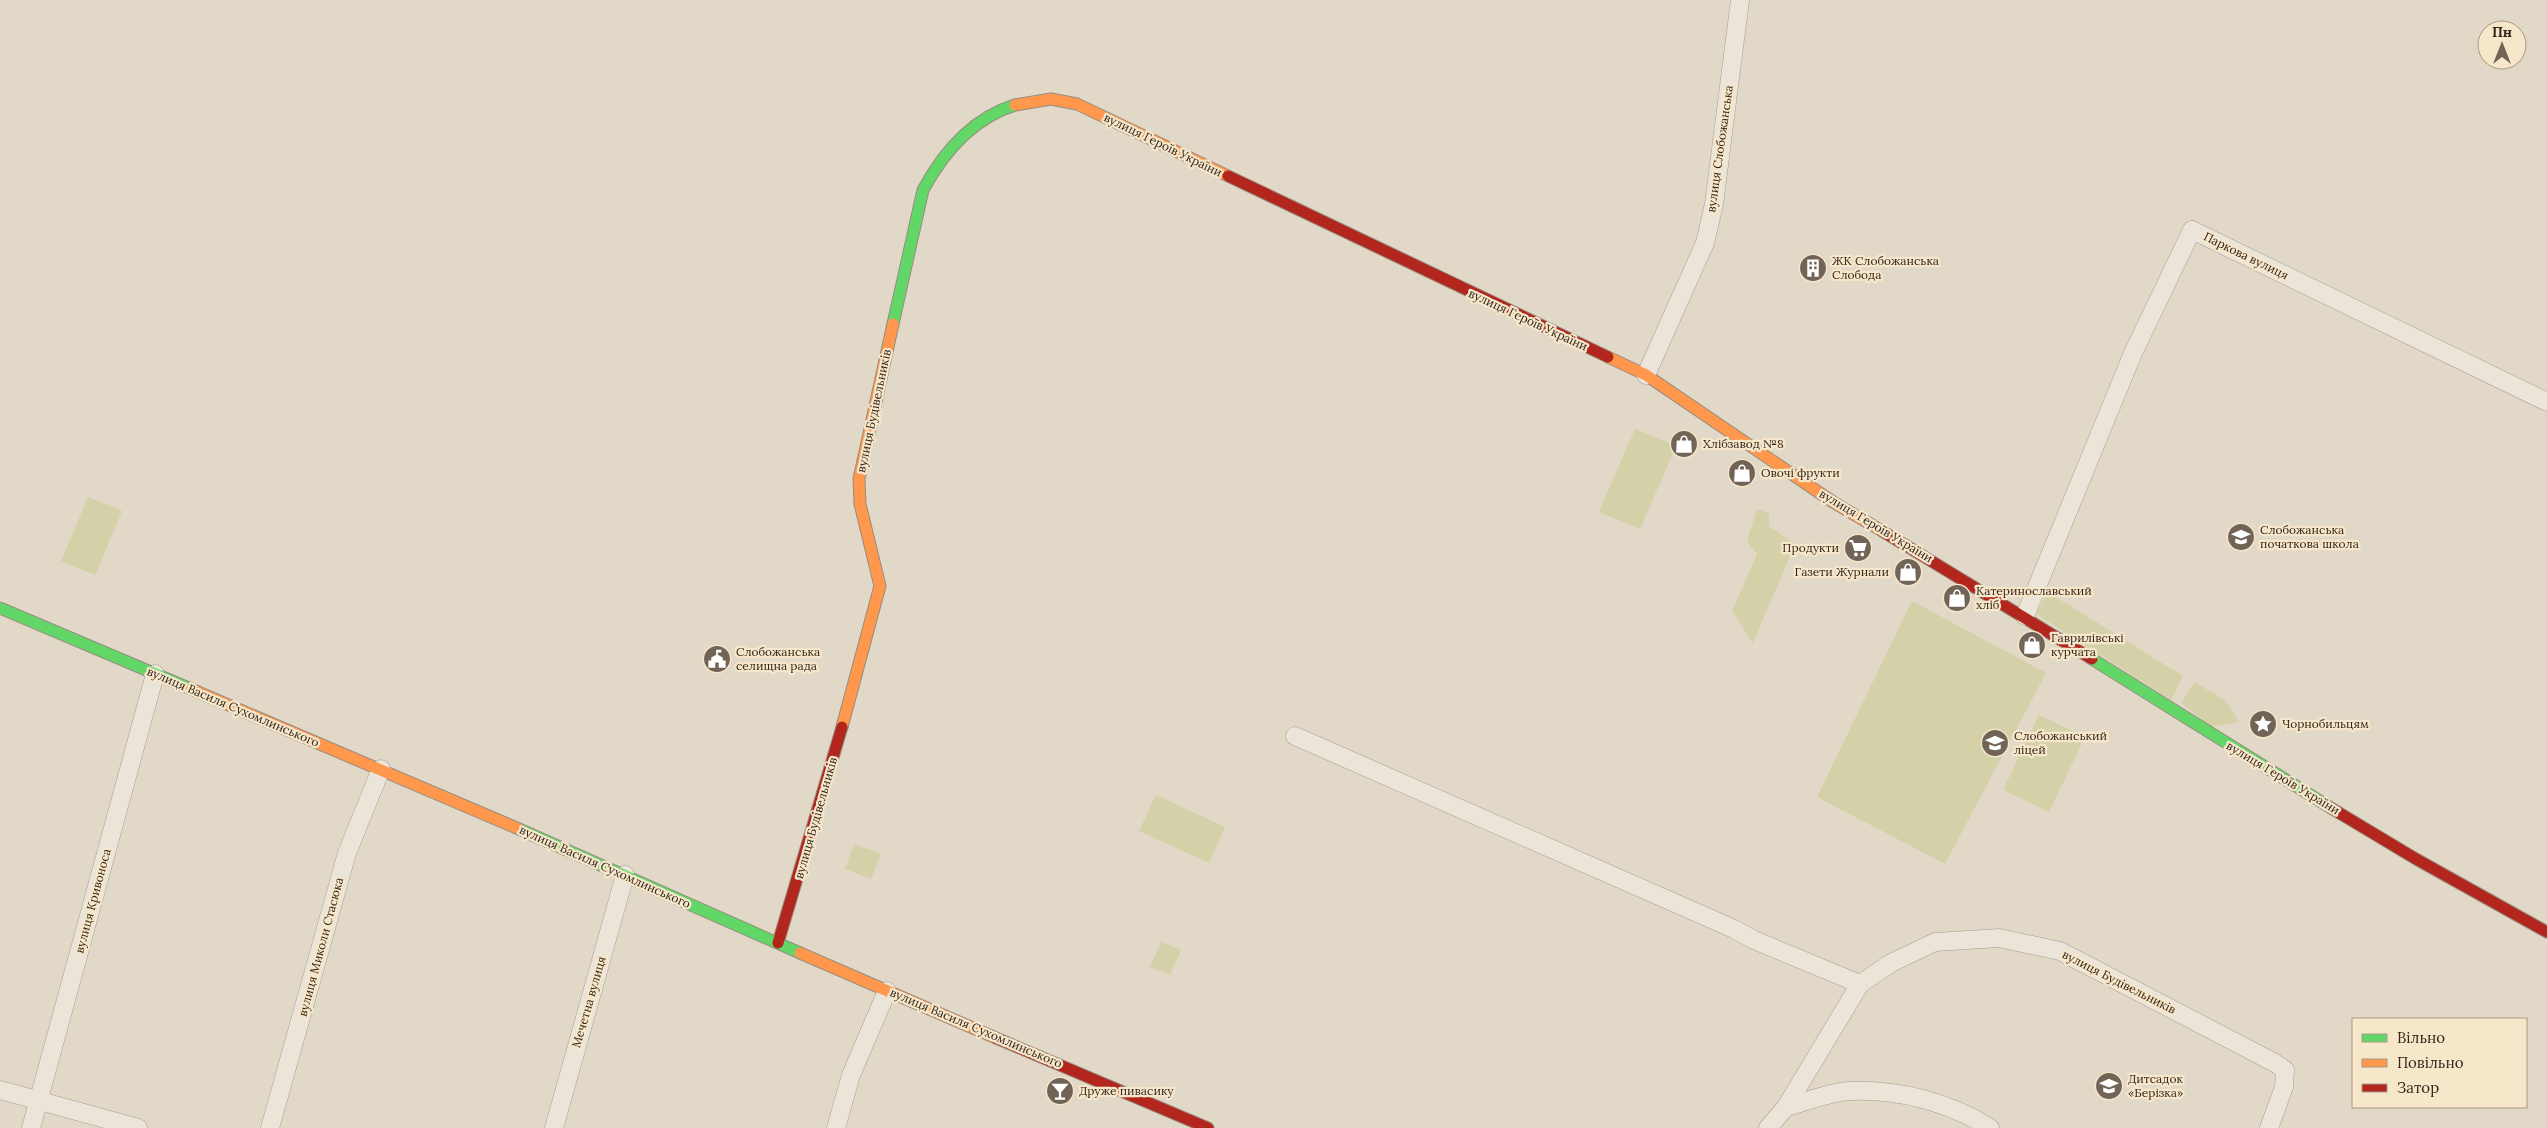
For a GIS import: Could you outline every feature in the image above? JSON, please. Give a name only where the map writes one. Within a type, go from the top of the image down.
[{"type":"street","name":"вулиця Слобожанська","points":[[1646,376],[1705,243],[1714,204],[1740,0]]},
{"type":"street","name":"вулиця Героїв України","points":[[1000,110],[1048,98],[1077,104],[1646,376],[1833,502],[2025,616],[2255,762],[2416,859],[2547,932]]},
{"type":"street","name":"вулиця Будівельників","points":[[778,943],[831,766],[880,586],[860,504],[859,479],[923,190],[932,170],[946,152],[981,122],[1000,110]]},
{"type":"street","name":"Паркова вулиця","points":[[2025,616],[2133,352],[2192,230],[2547,401]]},
{"type":"street","name":"вулиця Василя Сухомлинського","points":[[0,608],[380,769],[1206,1128]]},
{"type":"street","name":"вулиця Кривоноса","points":[[31,1128],[155,674]]},
{"type":"street","points":[[1295,736],[1734,929],[1754,940],[1860,984]]},
{"type":"street","name":"вулиця Миколи Стасюка","points":[[270,1128],[347,853],[380,769]]},
{"type":"street","name":"Мечетна вулиця","points":[[554,1128],[625,875]]},
{"type":"street","name":"вулиця Будівельників","points":[[1768,1128],[1786,1107],[1860,984],[1891,963],[1935,942],[1999,938],[2060,951],[2275,1063],[2285,1070],[2284,1087],[2269,1128]]},
{"type":"street","points":[[836,1128],[851,1075],[887,990]]},
{"type":"street","points":[[1807,1073],[1813,1084],[1825,1097]]},
{"type":"street","points":[[0,1090],[138,1128]]},
{"type":"street","points":[[1786,1107],[1848,1091],[1905,1094],[1972,1117],[1990,1128]]},
{"type":"shaded area","points":[[1635,429],[1676,446],[1640,529],[1599,512]]},
{"type":"shaded area","points":[[88,497],[122,511],[95,575],[61,561]]},
{"type":"shaded area","points":[[1757,509],[1769,513],[1769,526],[1795,544],[1753,643],[1732,611],[1757,554],[1747,541]]},
{"type":"shaded area","points":[[2048,592],[2183,676],[2171,700],[2036,614]]},
{"type":"shaded area","points":[[1912,601],[2046,673],[1945,864],[1817,797]]},
{"type":"shaded area","points":[[2195,682],[2226,701],[2239,722],[2212,727],[2181,703]]},
{"type":"shaded area","points":[[2039,715],[2085,737],[2049,812],[2003,790]]},
{"type":"shaded area","points":[[1156,795],[1225,827],[1209,863],[1139,831]]},
{"type":"shaded area","points":[[854,844],[881,854],[871,879],[845,869]]},
{"type":"shaded area","points":[[1161,942],[1181,950],[1170,975],[1150,967]]},
{"type":"traffic: fast","points":[[893,324],[923,190],[940,163],[961,138],[986,119],[1015,105]]},
{"type":"traffic: fast","points":[[0,608],[191,689]]},
{"type":"traffic: fast","points":[[2092,659],[2331,808]]},
{"type":"traffic: fast","points":[[519,829],[800,953]]},
{"type":"traffic: slow","points":[[1015,105],[1051,99],[1077,104],[1228,176]]},
{"type":"traffic: slow","points":[[842,727],[880,586],[860,504],[859,479],[893,324]]},
{"type":"traffic: slow","points":[[1608,357],[1646,375],[1833,502],[1882,531]]},
{"type":"traffic: slow","points":[[191,689],[519,829]]},
{"type":"traffic: slow","points":[[800,953],[996,1038]]},
{"type":"traffic: jam","points":[[1228,176],[1608,357]]},
{"type":"traffic: jam","points":[[1882,531],[2092,659]]},
{"type":"traffic: jam","points":[[778,943],[842,727]]},
{"type":"traffic: jam","points":[[2331,808],[2416,859],[2547,932]]},
{"type":"traffic: jam","points":[[996,1038],[1208,1128]]},
{"type":"place","name":"ЖК Слобожанська Слобода","points":[[1813,268]]},
{"type":"place","name":"Хлібзавод №8","points":[[1684,444]]},
{"type":"place","name":"Овочі фрукти","points":[[1742,473]]},
{"type":"place","name":"Cлобожанська початкова школа","points":[[2241,537]]},
{"type":"place","name":"Продукти","points":[[1858,548]]},
{"type":"place","name":"Газети Журнали","points":[[1908,572]]},
{"type":"place","name":"Катеринославський хліб","points":[[1957,598]]},
{"type":"place","name":"Гаврилівські курчата","points":[[2032,645]]},
{"type":"place","name":"Слобожанська селищна рада","points":[[717,659]]},
{"type":"place","name":"Чорнобильцям","points":[[2263,724]]},
{"type":"place","name":"Слобожанський ліцей","points":[[1995,743]]},
{"type":"place","name":"Дитсадок «Берізка»","points":[[2109,1086]]},
{"type":"place","name":"Друже пивасику","points":[[1060,1091]]}]
